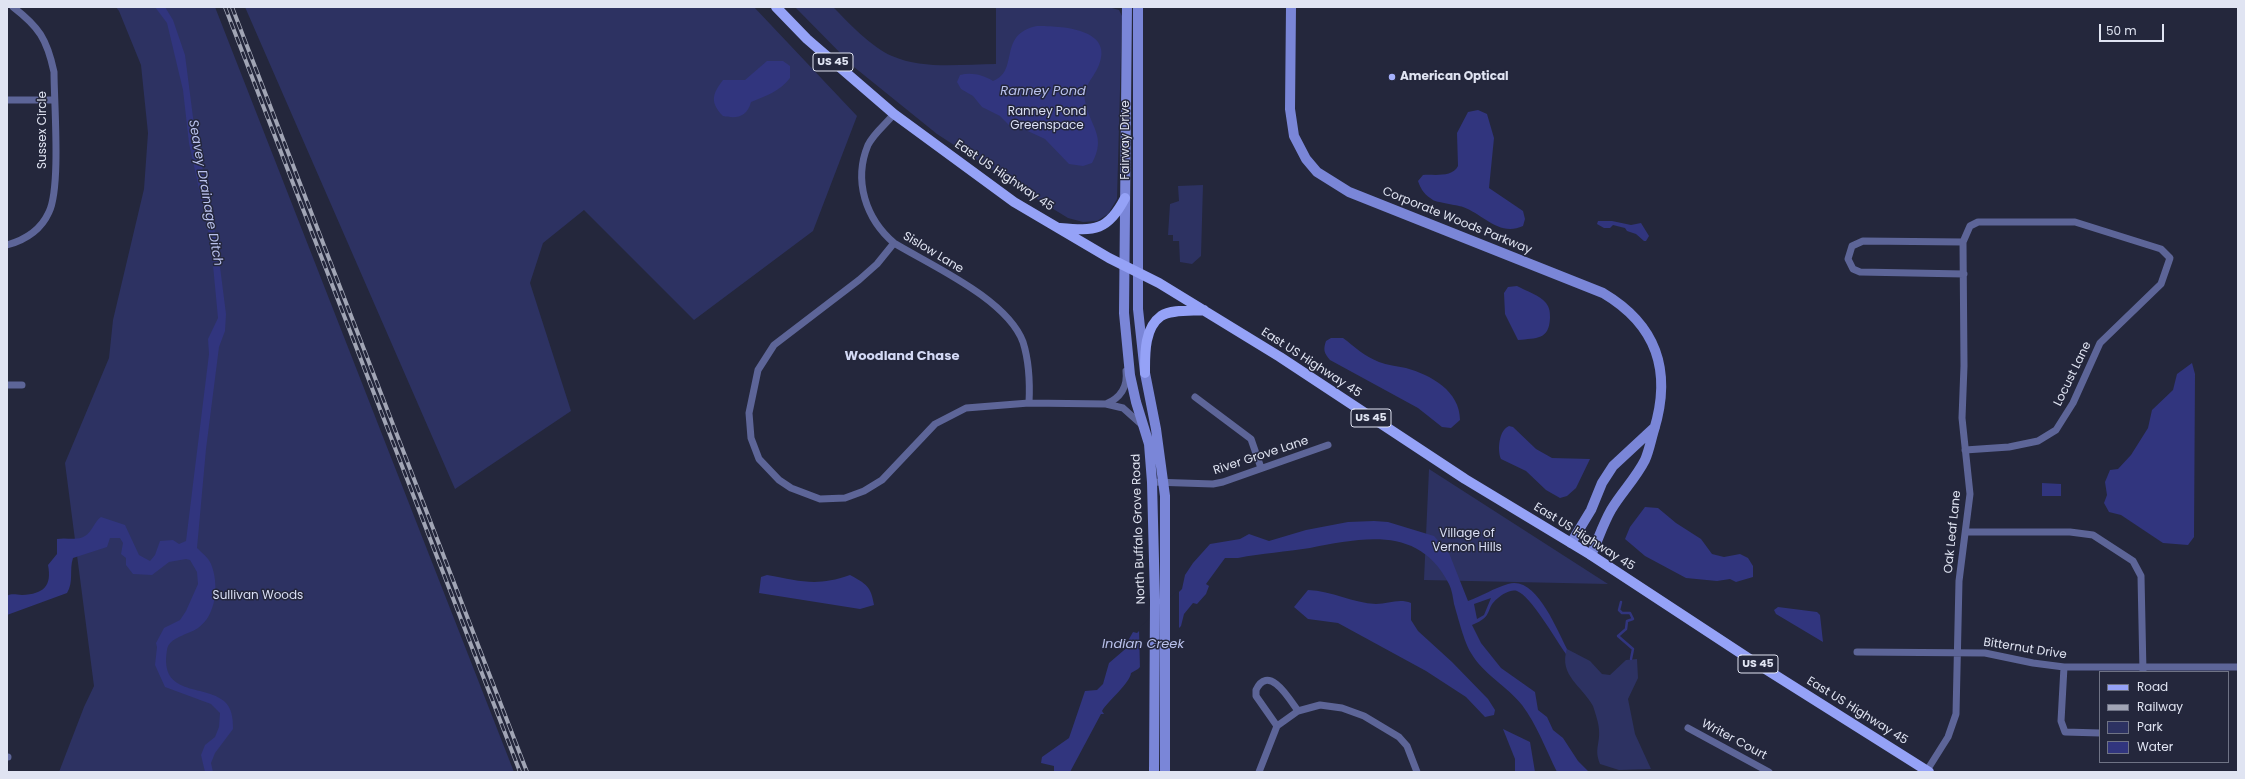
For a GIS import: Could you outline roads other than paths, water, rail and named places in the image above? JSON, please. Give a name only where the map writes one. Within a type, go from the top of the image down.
[{"type":"main road","name":"East US Highway 45","points":[[776,7],[813,44],[894,114],[1014,202],[1204,310],[1280,357],[1465,480],[1591,555],[1748,658],[1928,772]]},
{"type":"main road","name":"Fairway Drive","points":[[1124,265],[1127,7]]},
{"type":"main road","name":"Fairway Drive","points":[[1138,7],[1138,272]]},
{"type":"main road","name":"Corporate Woods Parkway","points":[[1290,7],[1290,109],[1294,136],[1300,149],[1310,164],[1326,179],[1349,192],[1603,293],[1617,302],[1637,320],[1648,335],[1660,362],[1663,388],[1661,408],[1645,459],[1610,511],[1591,555]]},
{"type":"main road","points":[[1058,228],[1083,229],[1105,225],[1118,213],[1125,198]]},
{"type":"main road","name":"North Buffalo Grove Road","points":[[1124,265],[1126,328],[1130,375],[1136,402],[1146,430],[1152,482],[1155,600],[1154,772]]},
{"type":"main road","name":"North Buffalo Grove Road","points":[[1138,272],[1144,373],[1164,483],[1166,599],[1165,772]]},
{"type":"main road","points":[[1144,373],[1146,346],[1151,328],[1162,315],[1176,311],[1204,310]]},
{"type":"main road","name":"Corporate Woods Parkway","points":[[1571,543],[1591,510],[1602,483],[1613,466],[1655,427]]},
{"type":"street","name":"Sussex Circle","points":[[7,245],[30,235],[43,222],[49,211],[55,184],[54,72],[44,38],[32,22],[12,7]]},
{"type":"street","points":[[7,100],[54,100]]},
{"type":"street","name":"Sislow Lane","points":[[894,114],[876,133],[863,160],[862,175],[865,201],[872,217],[884,234],[894,243],[991,302],[1009,318],[1022,342],[1028,365],[1029,403]]},
{"type":"street","name":"Locust Lane","points":[[1963,242],[1970,226],[1978,222],[2075,222],[2161,249],[2170,258],[2161,284],[2100,343],[2074,401],[2056,430],[2038,441],[2009,447],[1966,450]]},
{"type":"street","points":[[1963,242],[1863,241],[1852,246],[1848,259],[1853,269],[1860,272],[1964,274]]},
{"type":"street","name":"Oak Leaf Lane","points":[[1928,772],[1948,737],[1956,714],[1959,581],[1970,494],[1962,418],[1963,242]]},
{"type":"street","points":[[894,243],[877,264],[859,280],[774,345],[758,370],[749,413],[751,438],[760,459],[779,480],[791,488],[820,499],[844,498],[882,480],[936,424],[966,408],[1029,403],[1106,404],[1124,408],[1136,418],[1146,430]]},
{"type":"street","points":[[1106,404],[1121,394],[1126,385],[1127,374],[1122,342],[1122,334],[1126,328]]},
{"type":"street","points":[[7,385],[22,385]]},
{"type":"street","points":[[1195,397],[1251,439],[1261,468]]},
{"type":"street","name":"River Grove Lane","points":[[1152,482],[1218,483],[1328,445]]},
{"type":"street","points":[[1966,532],[2070,532],[2093,535],[2133,561],[2141,576],[2143,669]]},
{"type":"street","name":"Bitternut Drive","points":[[1857,652],[1985,653],[2033,663],[2064,667],[2143,669],[2238,667]]},
{"type":"street","points":[[2064,667],[2061,721],[2065,732],[2099,733]]},
{"type":"street","points":[[1277,726],[1256,696],[1256,690],[1263,682],[1268,680],[1278,684],[1298,711]]},
{"type":"street","points":[[1259,772],[1277,726],[1298,711],[1320,705],[1342,708],[1364,716],[1399,737],[1407,746],[1417,772]]},
{"type":"street","name":"Writer Court","points":[[1688,728],[1769,772]]},
{"type":"water","name":"Seavey Drainage Ditch","points":[[155,7],[165,7],[173,20],[185,55],[194,125],[217,243],[226,314],[225,331],[219,347],[206,449],[197,548],[207,557],[214,572],[215,598],[213,607],[204,622],[198,628],[175,639],[168,646],[166,665],[170,675],[176,682],[185,687],[206,692],[215,696],[224,701],[230,710],[233,729],[215,753],[211,763],[213,772],[205,772],[201,755],[205,745],[215,737],[219,727],[220,713],[211,704],[165,687],[155,665],[156,643],[164,628],[180,620],[186,611],[198,584],[197,572],[190,560],[186,559],[169,562],[152,575],[133,574],[126,565],[126,558],[121,554],[123,543],[120,538],[110,538],[107,547],[73,558],[71,580],[67,593],[7,615],[7,596],[12,594],[22,595],[36,593],[45,588],[49,578],[48,565],[57,554],[57,539],[75,539],[82,537],[89,532],[101,517],[125,525],[139,555],[150,561],[155,555],[160,541],[173,540],[179,544],[186,541],[209,354],[208,339],[218,318],[211,244],[189,143],[183,90],[167,23]]},
{"type":"water","name":"Ranney Pond","points":[[1037,26],[1058,27],[1082,32],[1092,36],[1099,43],[1102,53],[1099,65],[1087,86],[1085,95],[1087,110],[1098,138],[1098,146],[1092,163],[1083,166],[1069,164],[1045,139],[1019,127],[1009,125],[1000,116],[982,107],[973,96],[961,89],[957,82],[960,75],[964,74],[977,75],[993,81],[1001,76],[1006,69],[1013,44],[1017,37],[1025,30]]},
{"type":"water","points":[[767,61],[783,61],[790,66],[790,78],[777,90],[751,102],[747,111],[741,116],[723,116],[714,102],[714,98],[717,89],[723,80],[745,80]]},
{"type":"water","points":[[1478,110],[1487,114],[1494,138],[1489,188],[1523,211],[1525,219],[1523,226],[1514,229],[1499,227],[1463,207],[1433,200],[1424,192],[1419,184],[1418,181],[1423,175],[1447,174],[1455,170],[1458,166],[1457,133],[1468,112]]},
{"type":"water","points":[[1598,221],[1612,221],[1631,225],[1641,223],[1649,236],[1646,241],[1644,241],[1636,234],[1627,231],[1625,228],[1613,225],[1610,228],[1604,228],[1597,224]]},
{"type":"water","points":[[1517,286],[1533,293],[1543,300],[1550,310],[1549,325],[1547,330],[1541,336],[1531,339],[1518,340],[1505,314],[1504,293],[1508,287]]},
{"type":"water","points":[[1331,338],[1343,338],[1374,360],[1415,371],[1434,380],[1450,393],[1459,410],[1460,420],[1451,428],[1442,427],[1418,408],[1330,360],[1324,349],[1326,341]]},
{"type":"water","points":[[2192,363],[2195,374],[2194,537],[2188,545],[2163,543],[2121,515],[2109,512],[2104,503],[2107,495],[2105,482],[2110,470],[2118,469],[2131,455],[2148,428],[2152,410],[2173,390],[2177,374]]},
{"type":"water","points":[[1509,426],[1513,427],[1536,449],[1552,458],[1590,459],[1576,488],[1567,496],[1560,498],[1546,490],[1526,471],[1501,459],[1499,446],[1501,436]]},
{"type":"water","points":[[2042,483],[2061,484],[2061,496],[2042,496]]},
{"type":"water","points":[[1645,507],[1658,508],[1676,523],[1701,539],[1712,554],[1724,557],[1740,554],[1748,558],[1753,566],[1753,577],[1736,582],[1730,579],[1717,581],[1686,578],[1645,556],[1625,539],[1630,527]]},
{"type":"water","name":"Indian Creek","points":[[1348,522],[1388,522],[1434,536],[1449,553],[1468,601],[1508,584],[1518,583],[1528,588],[1536,596],[1544,606],[1558,630],[1567,649],[1566,654],[1536,609],[1523,595],[1517,591],[1510,591],[1500,596],[1491,606],[1484,619],[1472,625],[1481,643],[1501,668],[1535,692],[1538,710],[1547,717],[1553,730],[1563,738],[1578,761],[1589,772],[1557,772],[1537,729],[1522,705],[1488,674],[1471,653],[1461,629],[1450,586],[1437,565],[1422,552],[1406,544],[1388,540],[1369,539],[1238,558],[1225,558],[1206,584],[1209,586],[1206,594],[1197,604],[1193,603],[1184,614],[1181,626],[1138,669],[1131,673],[1127,682],[1102,711],[1104,714],[1101,714],[1070,772],[1054,772],[1054,766],[1041,763],[1042,757],[1069,738],[1085,691],[1097,690],[1103,684],[1109,663],[1130,645],[1129,639],[1133,632],[1137,633],[1182,589],[1185,575],[1193,563],[1210,544],[1240,539],[1249,534],[1269,541],[1306,530]],"holes":[[[1491,598],[1484,615],[1477,619],[1474,604]]]},
{"type":"water","points":[[767,575],[799,581],[818,582],[838,579],[850,575],[867,586],[874,605],[860,609],[759,593],[761,577]]},
{"type":"water","points":[[1308,590],[1326,592],[1359,602],[1380,604],[1402,601],[1411,603],[1411,620],[1418,631],[1452,662],[1488,699],[1495,710],[1494,715],[1485,717],[1466,697],[1426,671],[1338,623],[1308,619],[1294,607]]},
{"type":"water","points":[[1778,607],[1817,612],[1820,615],[1823,642],[1776,614],[1774,610]]},
{"type":"water","points":[[1503,729],[1530,742],[1535,772],[1515,772],[1515,759]]},
{"type":"waterway","points":[[1621,602],[1619,610],[1622,613],[1630,613],[1633,619],[1627,621],[1626,629],[1618,636],[1633,649],[1631,659]]},
{"type":"railway","points":[[225,7],[520,772]]},
{"type":"railway","points":[[232,7],[527,772]]},
{"type":"place","name":"American Optical","points":[[1392,77]]},
{"type":"district","name":"Woodland Chase","points":[[902,357]]},
{"type":"park label","name":"Ranney Pond Greenspace","points":[[1047,119]]},
{"type":"park label","name":"Village of Vernon Hills","points":[[1467,541]]},
{"type":"park label","name":"Sullivan Woods","points":[[258,596]]}]
